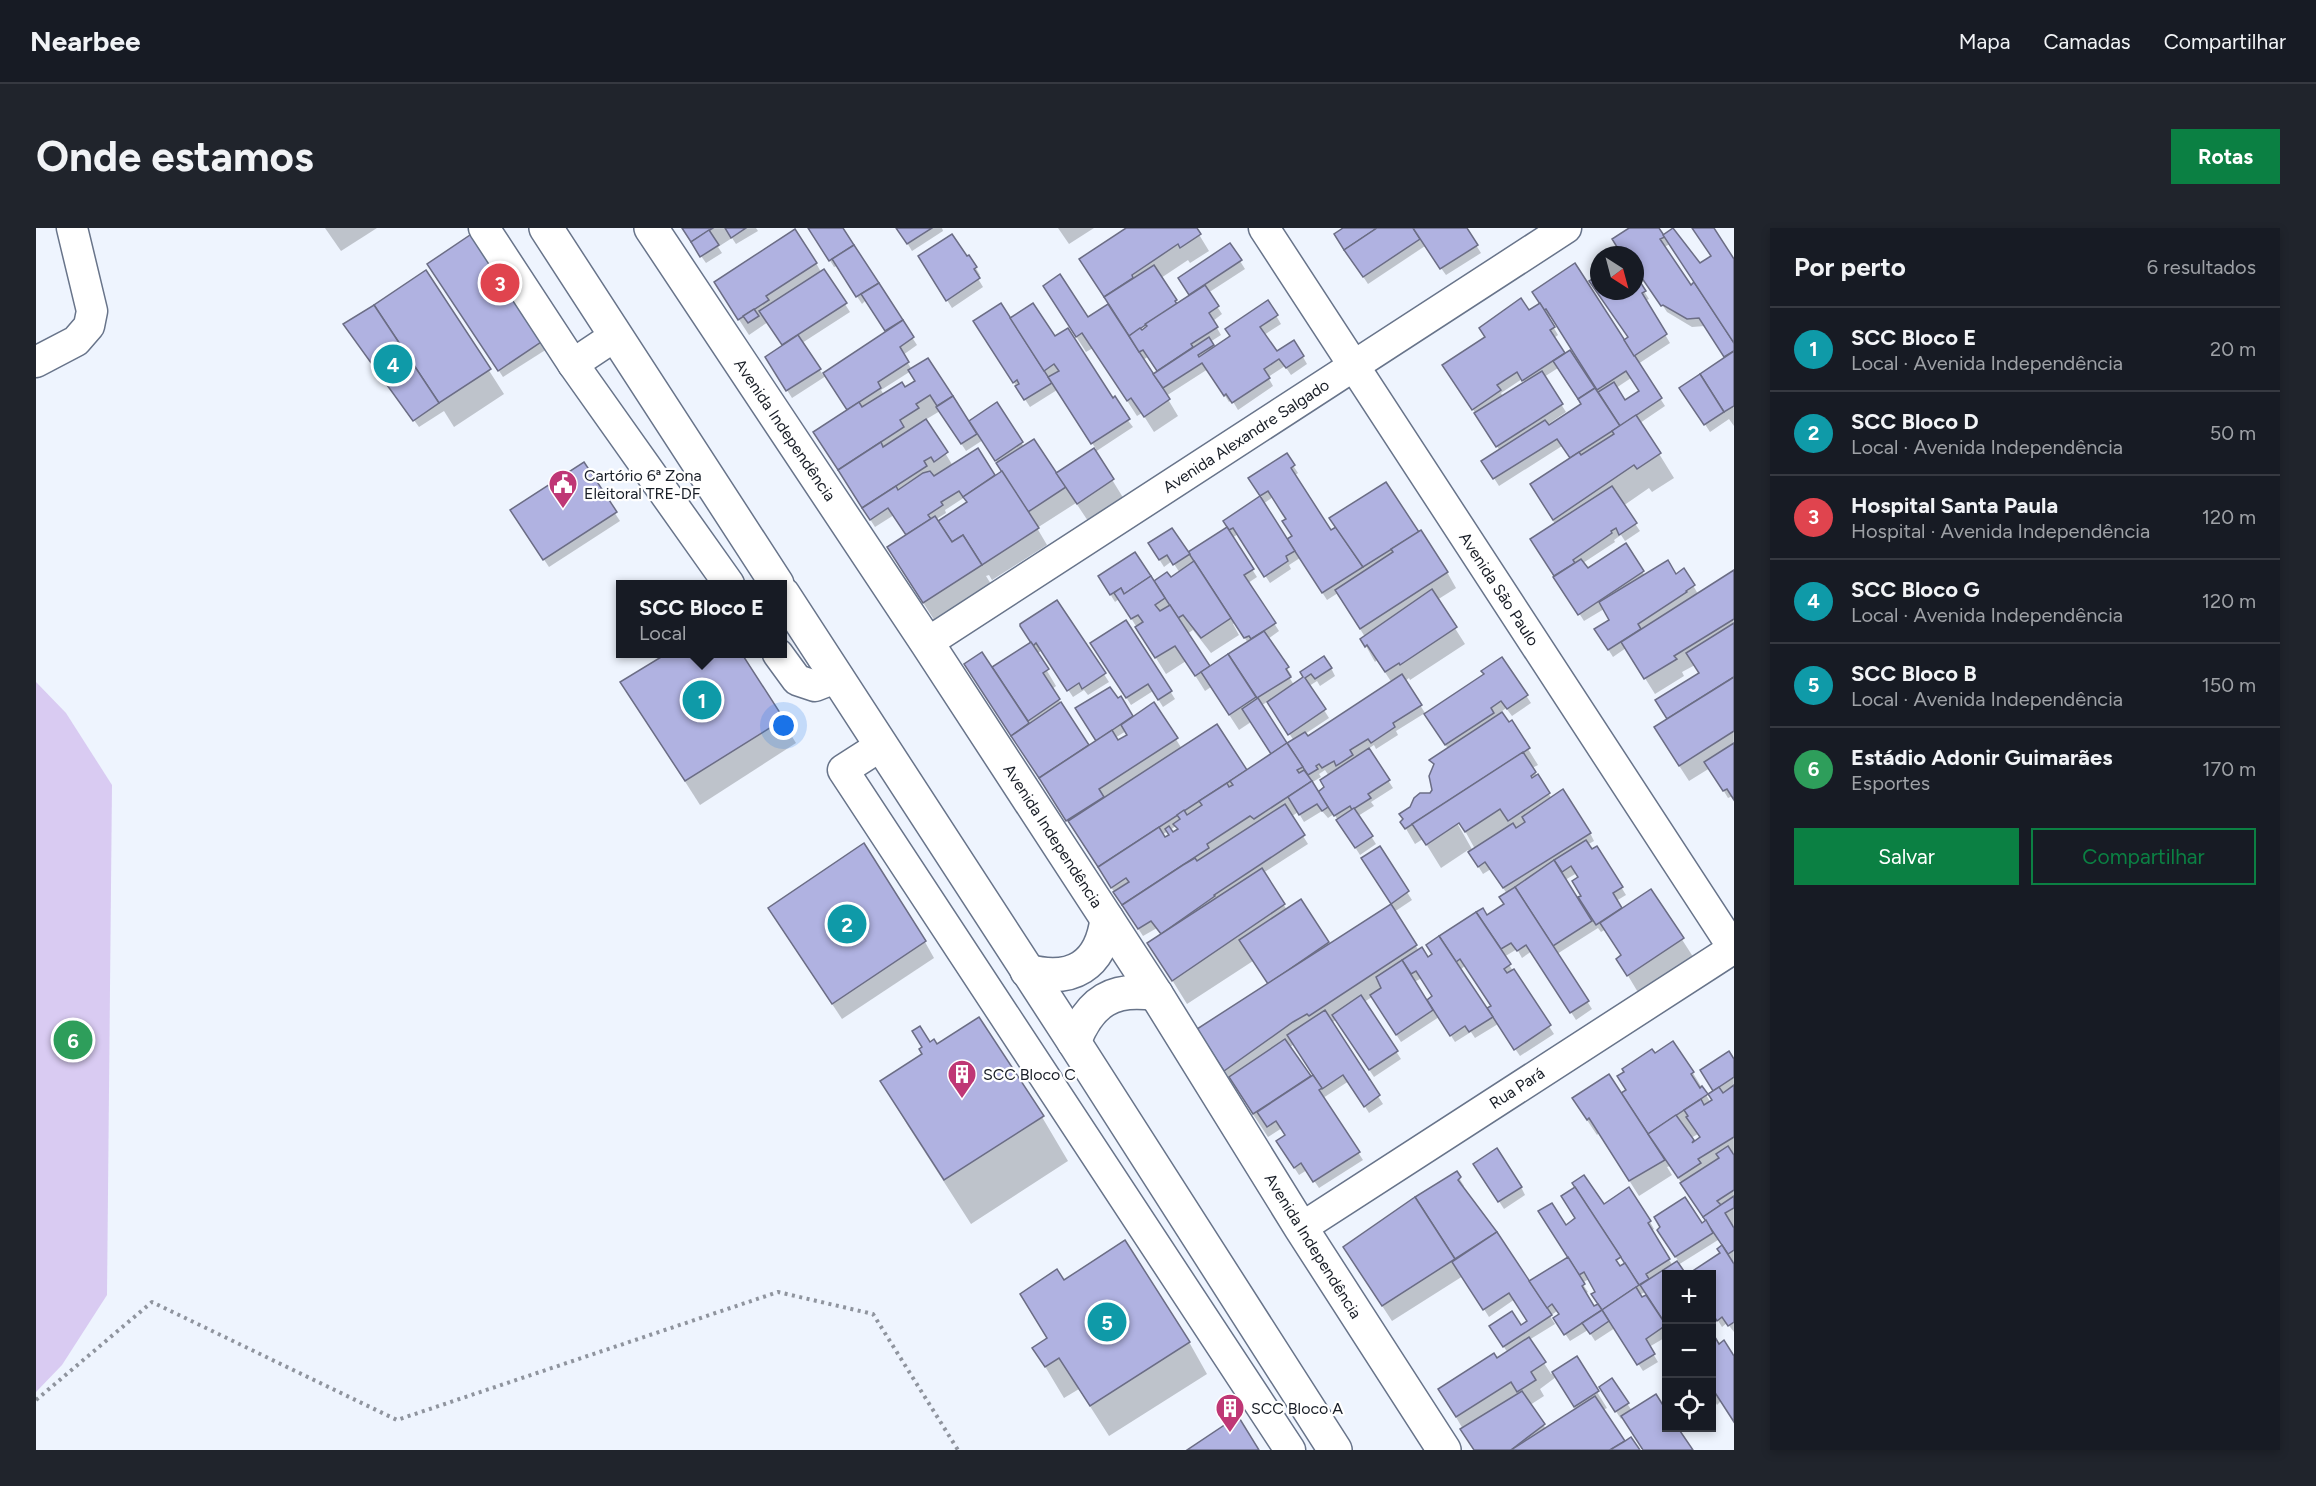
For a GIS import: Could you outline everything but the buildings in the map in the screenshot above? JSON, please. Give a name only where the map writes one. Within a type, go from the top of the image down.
[{"type":"main road","points":[[546,228],[774,580]]},
{"type":"main road","name":"Avenida Independência","points":[[651,228],[927,643],[1156,994],[1301,1228],[1444,1450]]},
{"type":"main road","points":[[787,600],[1335,1450]]},
{"type":"main road","points":[[1028,971],[1045,976],[1065,975],[1082,967],[1096,954],[1104,937],[1107,919]]},
{"type":"main road","points":[[1074,1042],[1082,1022],[1096,1006],[1105,1000],[1114,995],[1135,991],[1156,994]]},
{"type":"street","points":[[36,362],[76,342],[89,326],[92,311],[72,228]]},
{"type":"street","points":[[484,228],[573,364],[725,580]]},
{"type":"street","name":"Avenida São Paulo","points":[[1264,228],[1734,949]]},
{"type":"street","name":"Avenida Alexandre Salgado","points":[[927,643],[1566,228]]},
{"type":"street","points":[[573,364],[615,336]]},
{"type":"street","points":[[781,658],[797,680],[815,686],[838,677]]},
{"type":"street","points":[[882,745],[843,770],[1290,1450]]},
{"type":"street","name":"Rua Pará","points":[[1301,1228],[1734,949]]},
{"type":"street","points":[[1112,1178],[1145,1152]]},
{"type":"path","points":[[36,1400],[152,1302],[397,1420],[778,1292],[873,1314],[958,1450]]},
{"type":"shaded area","points":[[36,682],[66,713],[112,785],[107,1295],[62,1365],[36,1392]]},
{"type":"place","name":"Hospital Santa Paula","points":[[500,283]]},
{"type":"place","name":"SCC Bloco G","points":[[393,364]]},
{"type":"place","name":"Cartório 6ª Zona Eleitoral TRE-DF","points":[[563,510]]},
{"type":"place","name":"SCC Bloco E","points":[[702,700]]},
{"type":"place","name":"SCC Bloco D","points":[[847,924]]},
{"type":"place","name":"Estádio Adonir Guimarães","points":[[73,1040]]},
{"type":"place","name":"SCC Bloco C","points":[[962,1100]]},
{"type":"place","name":"SCC Bloco B","points":[[1107,1322]]},
{"type":"place","name":"SCC Bloco A","points":[[1230,1434]]}]
